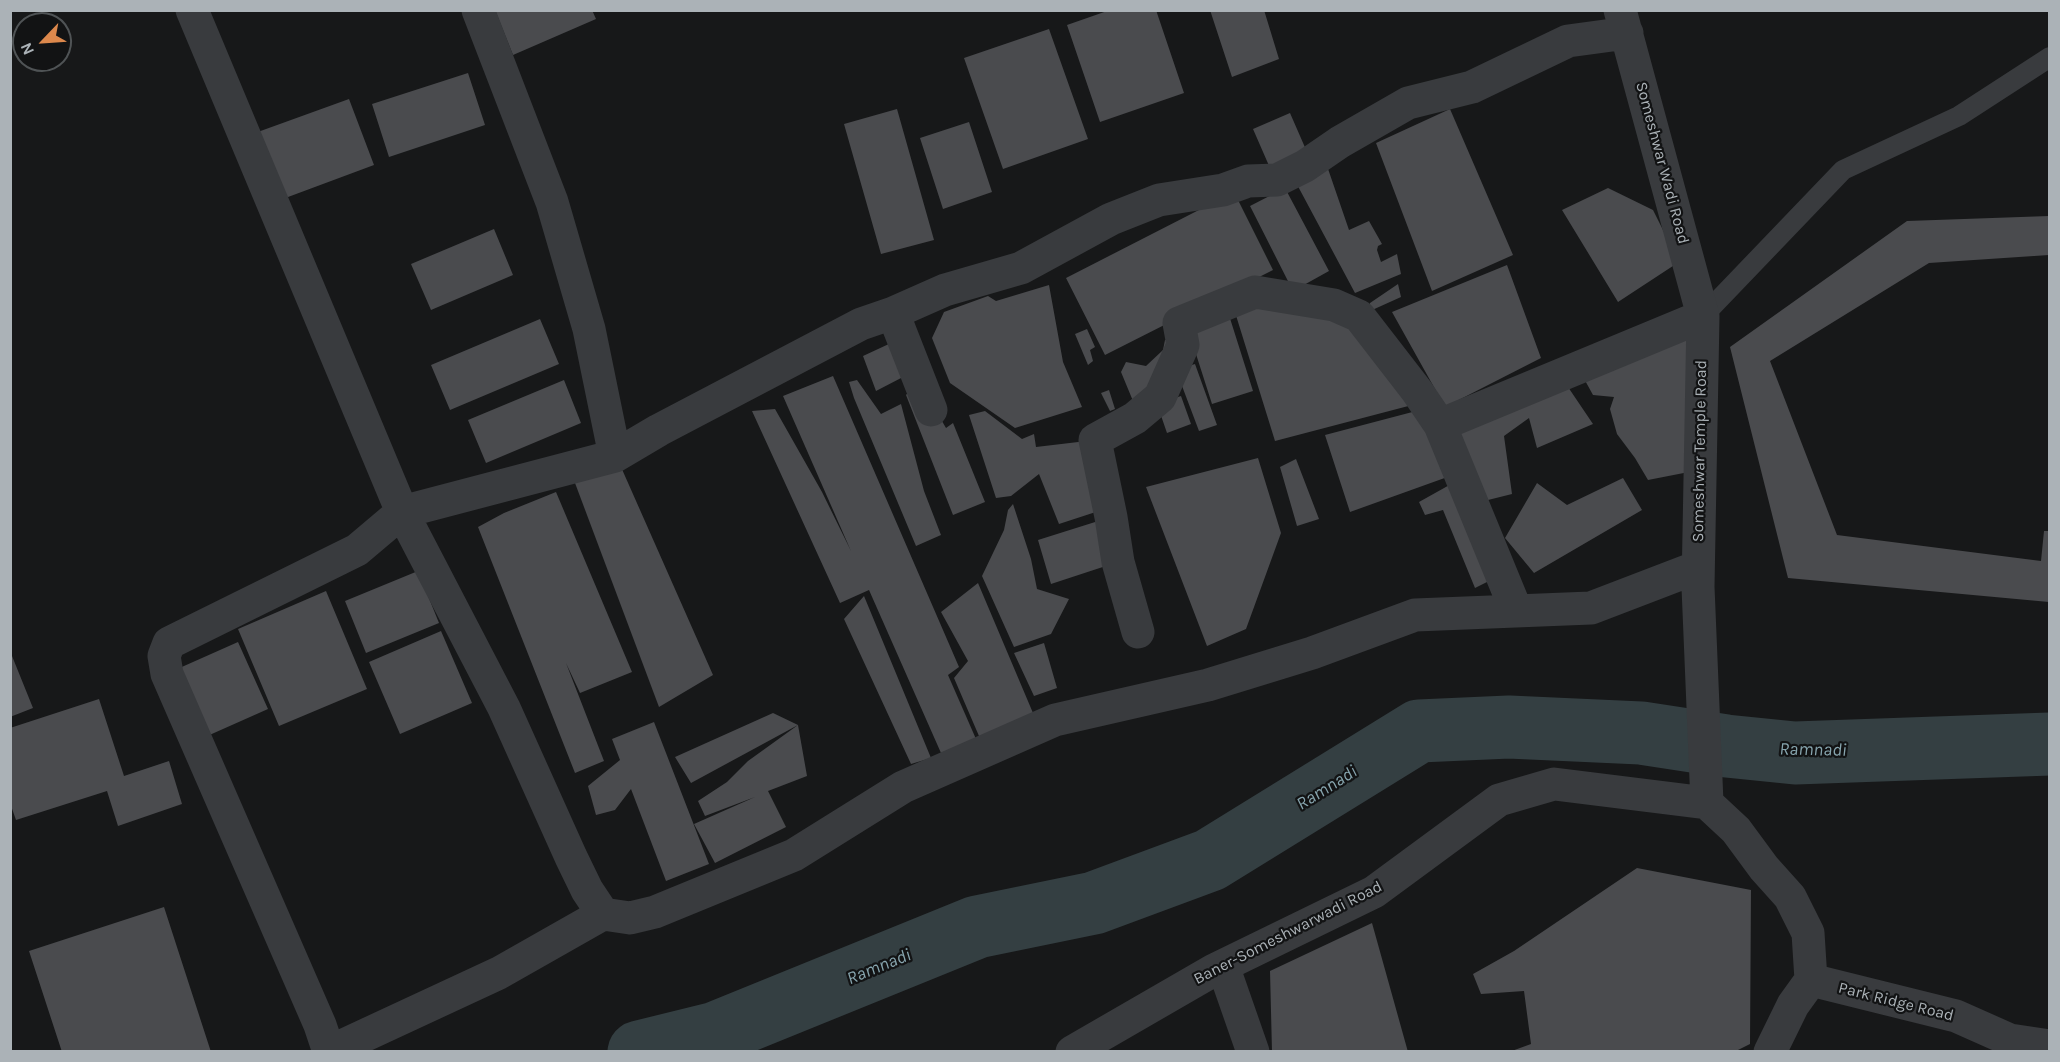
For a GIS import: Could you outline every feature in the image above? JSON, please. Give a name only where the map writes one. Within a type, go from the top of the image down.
[{"type":"street","points":[[192,10],[402,512],[504,708],[570,857],[587,890],[603,914]]},
{"type":"street","points":[[478,10],[552,202],[589,329],[615,456]]},
{"type":"street","points":[[1623,22],[1568,41],[1472,87],[1408,103],[1340,142],[1305,166],[1277,180],[1248,181],[1223,190],[1159,200],[1111,219],[1022,268],[945,290],[893,313],[861,324],[659,430],[615,456],[402,512],[357,550],[169,643],[164,656],[167,674],[320,1025],[329,1052],[499,973],[603,914],[630,918],[655,912],[794,855],[903,787],[1055,720],[1208,685],[1312,653],[1415,615],[1591,608],[1698,577]]},
{"type":"street","name":"Someshwar Wadi Road","points":[[1623,22],[1703,316]]},
{"type":"street","points":[[1138,632],[1118,562],[1095,440],[1135,418],[1160,397],[1183,345],[1179,323],[1255,291],[1334,305],[1359,316],[1417,391],[1440,425],[1516,610]]},
{"type":"street","points":[[893,313],[931,410]]},
{"type":"street","points":[[1440,425],[1703,316]]},
{"type":"street","name":"Someshwar Temple Road","points":[[1703,316],[1698,577],[1707,803]]},
{"type":"street","name":"Baner-Someshwarwadi Road","points":[[1072,1052],[1223,966],[1374,892],[1499,800],[1554,784],[1707,803]]},
{"type":"street","points":[[1707,803],[1736,830],[1764,868],[1790,897],[1808,933],[1811,980],[1793,1005],[1770,1052]]},
{"type":"street","points":[[1223,966],[1253,1052]]},
{"type":"street","name":"Park Ridge Road","points":[[1811,980],[1956,1016],[2010,1040],[2049,1046]]},
{"type":"lane","points":[[1703,316],[1843,170],[1959,116],[2049,57]]},
{"type":"building","points":[[495,10],[592,10],[596,19],[513,55]]},
{"type":"building","points":[[1110,10],[1156,10],[1184,93],[1100,122],[1067,25]]},
{"type":"building","points":[[1210,10],[1264,10],[1279,59],[1232,77]]},
{"type":"building","points":[[1049,29],[1088,139],[1003,169],[964,58]]},
{"type":"building","points":[[468,73],[485,125],[389,157],[372,104]]},
{"type":"building","points":[[349,99],[374,165],[280,200],[255,133]]},
{"type":"building","points":[[897,109],[934,240],[881,254],[844,124]]},
{"type":"building","points":[[1450,109],[1513,255],[1432,291],[1376,143]]},
{"type":"building","points":[[1290,113],[1307,152],[1270,168],[1253,129]]},
{"type":"building","points":[[969,122],[992,192],[943,209],[920,138]]},
{"type":"building","points":[[1326,163],[1349,230],[1369,221],[1382,244],[1377,250],[1381,262],[1397,254],[1401,274],[1355,293],[1293,177]]},
{"type":"building","points":[[1285,188],[1329,271],[1293,291],[1250,206]]},
{"type":"building","points":[[1608,188],[1653,210],[1679,262],[1618,302],[1562,210]]},
{"type":"building","points":[[1234,192],[1273,270],[1105,355],[1066,278]]},
{"type":"building","points":[[2049,216],[2049,255],[1929,263],[1770,361],[1837,535],[2041,561],[2044,531],[2049,531],[2049,602],[1788,578],[1730,347],[1907,221]]},
{"type":"building","points":[[494,229],[513,275],[431,310],[411,264]]},
{"type":"building","points":[[1507,265],[1541,358],[1445,407],[1392,312]]},
{"type":"building","points":[[1398,284],[1401,297],[1370,311],[1370,303]]},
{"type":"building","points":[[1049,285],[1063,362],[1082,407],[1015,428],[950,383],[932,338],[944,312],[988,296],[996,301]]},
{"type":"building","points":[[1290,306],[1345,320],[1416,404],[1275,441],[1234,309]]},
{"type":"building","points":[[1228,312],[1253,391],[1212,404],[1187,326]]},
{"type":"building","points":[[540,319],[559,364],[450,410],[431,365]]},
{"type":"building","points":[[1087,329],[1095,347],[1090,350],[1093,361],[1088,365],[1075,334]]},
{"type":"building","points":[[1692,329],[1694,471],[1648,480],[1617,434],[1610,409],[1614,397],[1593,395],[1582,375]]},
{"type":"building","points":[[1178,339],[1155,391],[1133,401],[1121,372],[1126,362],[1146,366],[1163,350],[1165,340]]},
{"type":"building","points":[[891,343],[903,377],[876,391],[863,356]]},
{"type":"building","points":[[1195,364],[1217,425],[1199,431],[1176,370]]},
{"type":"building","points":[[833,376],[959,667],[948,675],[976,739],[941,753],[869,590],[840,603],[752,411],[775,409],[822,492],[851,551],[783,396]]},
{"type":"building","points":[[564,380],[581,423],[486,463],[468,420]]},
{"type":"building","points":[[857,380],[881,414],[901,404],[924,491],[941,535],[916,546],[854,398],[849,382]]},
{"type":"building","points":[[1568,387],[1593,424],[1537,448],[1529,418],[1504,436],[1512,494],[1476,503],[1455,431]]},
{"type":"building","points":[[911,389],[939,416],[946,428],[953,423],[985,502],[953,515],[906,395]]},
{"type":"building","points":[[1109,390],[1115,409],[1110,411],[1101,393]]},
{"type":"building","points":[[1181,396],[1191,424],[1167,433],[1157,404]]},
{"type":"building","points":[[1420,410],[1453,475],[1350,512],[1325,435]]},
{"type":"building","points":[[985,411],[1022,439],[1034,434],[1036,447],[1095,440],[1108,508],[1059,524],[1039,474],[1011,496],[996,498],[969,415]]},
{"type":"building","points":[[1258,458],[1281,533],[1246,629],[1207,646],[1146,487]]},
{"type":"building","points":[[1296,459],[1319,519],[1297,526],[1280,467]]},
{"type":"building","points":[[621,467],[713,675],[659,707],[575,483]]},
{"type":"building","points":[[1623,478],[1642,510],[1534,573],[1505,538],[1537,483],[1567,505]]},
{"type":"building","points":[[1453,483],[1497,577],[1475,588],[1443,510],[1425,515],[1419,502]]},
{"type":"building","points":[[556,492],[632,672],[580,693],[566,663],[604,761],[575,773],[478,527],[504,513]]},
{"type":"building","points":[[1013,504],[1031,559],[1037,589],[1069,599],[1051,634],[1014,647],[982,576],[1004,530],[1008,510]]},
{"type":"building","points":[[1111,517],[1118,562],[1051,584],[1038,540]]},
{"type":"building","points":[[418,571],[439,623],[366,653],[345,601]]},
{"type":"building","points":[[978,583],[1033,713],[982,743],[954,678],[968,661],[941,612]]},
{"type":"building","points":[[326,591],[367,689],[279,726],[238,629]]},
{"type":"building","points":[[864,596],[931,758],[911,764],[844,619]]},
{"type":"building","points":[[441,631],[472,703],[400,734],[369,662]]},
{"type":"building","points":[[238,642],[268,709],[205,737],[175,670]]},
{"type":"building","points":[[1044,643],[1057,688],[1034,696],[1014,653]]},
{"type":"building","points":[[10,651],[33,708],[10,717]]},
{"type":"building","points":[[99,699],[124,776],[169,761],[182,804],[118,826],[107,791],[16,820],[10,803],[10,728]]},
{"type":"building","points":[[773,713],[798,725],[691,783],[675,757]]},
{"type":"building","points":[[654,722],[709,864],[666,881],[631,789],[615,810],[596,815],[588,786],[620,760],[612,739]]},
{"type":"building","points":[[798,725],[807,776],[768,791],[786,827],[715,863],[694,824],[755,797],[705,816],[698,801],[727,782],[748,761]]},
{"type":"building","points":[[1637,868],[1751,890],[1750,1044],[1734,1052],[1509,1052],[1531,1044],[1524,991],[1481,994],[1473,974],[1514,951]]},
{"type":"building","points":[[164,907],[211,1052],[62,1052],[29,951]]},
{"type":"building","points":[[1372,923],[1408,1052],[1272,1052],[1270,971]]},
{"type":"waterway","name":"Ramnadi","points":[[639,1052],[716,1033],[977,927],[1094,903],[1210,860],[1419,731],[1509,727],[1641,733],[1726,746],[1795,753],[2050,744]]}]
